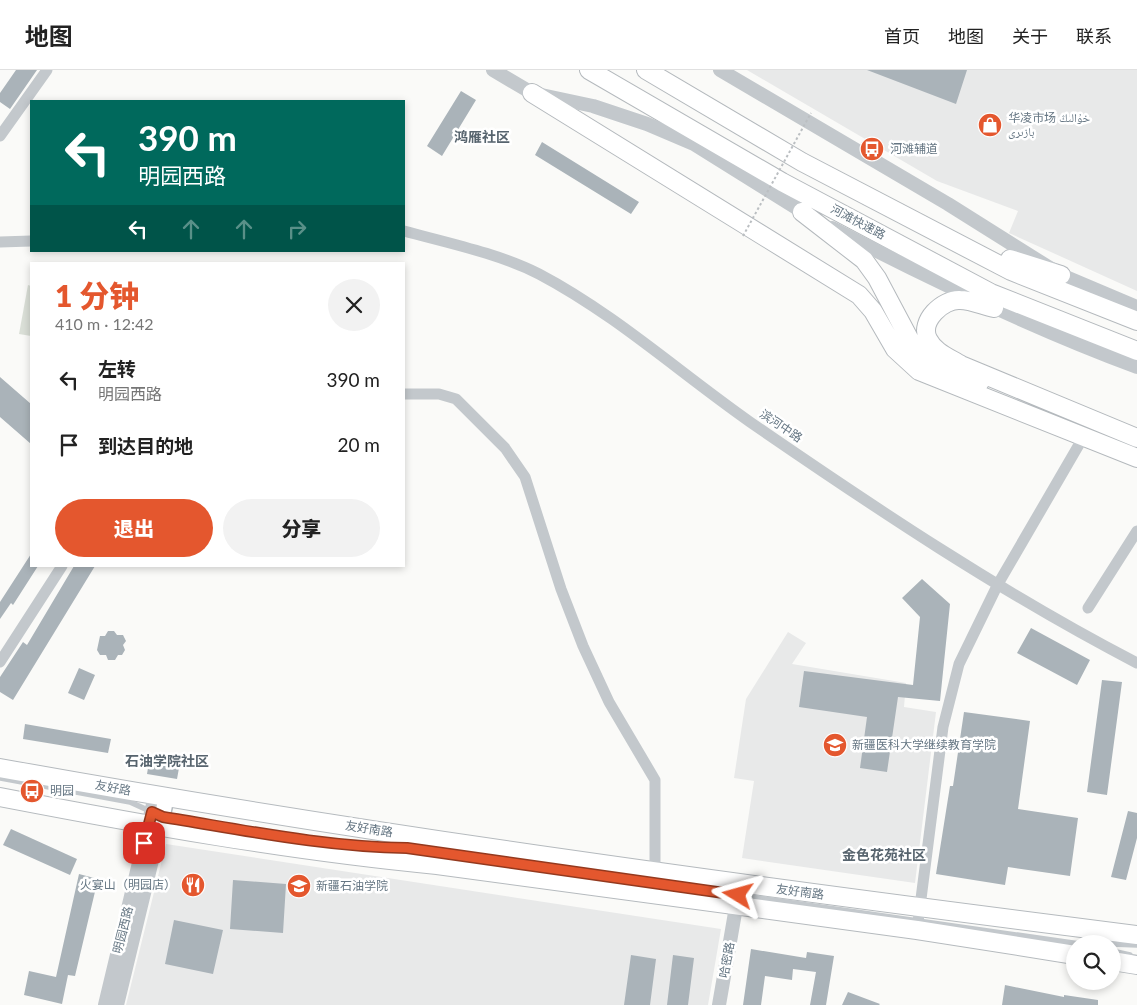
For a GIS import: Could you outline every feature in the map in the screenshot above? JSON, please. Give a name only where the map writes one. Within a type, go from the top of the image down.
[{"type":"main road","name":"河滩快速路","points":[[590,70],[782,182],[991,293],[1137,351]]},
{"type":"main road","points":[[646,70],[802,162],[937,231],[1004,257],[1062,275]]},
{"type":"main road","points":[[668,70],[688,94]]},
{"type":"main road","points":[[612,83],[694,144]]},
{"type":"main road","points":[[532,93],[859,295],[873,311],[895,349],[919,371],[1137,458]]},
{"type":"main road","points":[[862,192],[1011,271],[1137,321]]},
{"type":"main road","points":[[802,212],[864,260],[877,278],[910,342],[926,358],[1137,438]]},
{"type":"main road","points":[[994,308],[960,300],[946,303],[932,314],[926,326],[927,338],[935,349],[961,370],[1137,446]]},
{"type":"main road","name":"友好路","points":[[0,768],[156,813]]},
{"type":"main road","points":[[0,797],[156,813]]},
{"type":"main road","name":"友好南路","points":[[156,813],[655,872],[738,895]]},
{"type":"main road","name":"友好南路","points":[[156,813],[365,858],[738,895],[918,919],[1137,935]]},
{"type":"main road","name":"友好南路","points":[[918,919],[1066,953]]},
{"type":"main road","points":[[1121,962],[1137,965]]},
{"type":"street","points":[[0,136],[47,70]]},
{"type":"street","points":[[492,70],[532,93],[593,106],[647,124],[694,144],[802,212],[924,276],[1059,338],[1137,367]]},
{"type":"street","points":[[720,70],[948,204],[1062,275],[1137,307]]},
{"type":"street","name":"滨河中路","points":[[405,231],[477,251],[528,270],[578,296],[748,420],[923,540],[1137,663]]},
{"type":"street","points":[[0,242],[30,241]]},
{"type":"street","points":[[405,394],[439,394],[456,399],[505,448],[525,478],[561,589],[583,646],[609,702],[655,780],[655,872]]},
{"type":"street","points":[[918,919],[943,727],[959,664],[998,584],[1084,436]]},
{"type":"street","points":[[1088,608],[1137,530]]},
{"type":"street","points":[[0,662],[61,567]]},
{"type":"street","name":"明园西路","points":[[105,1005],[156,813]]},
{"type":"street","name":"明园西路","points":[[117,1005],[156,813]]},
{"type":"street","name":"哈密路","points":[[719,1005],[738,895]]},
{"type":"lane","points":[[0,778],[130,802],[156,813]]},
{"type":"lane","points":[[0,792],[116,814],[156,813]]},
{"type":"lane","points":[[918,919],[1066,942]]},
{"type":"lane","points":[[1121,944],[1137,945]]},
{"type":"lane","points":[[1121,953],[1137,957]]},
{"type":"path","points":[[743,236],[811,113]]},
{"type":"shaded area","name":"华凌市场 خۇالىڭ بازىرى","points":[[747,70],[1137,70],[1137,291],[1009,233],[1018,211],[937,181]]},
{"type":"shaded area","points":[[28,285],[30,286],[30,336],[19,334]]},
{"type":"shaded area","name":"新疆医科大学继续教育学院","points":[[788,632],[806,643],[792,664],[906,683],[904,707],[936,712],[915,883],[742,858],[754,781],[734,778],[746,699]]},
{"type":"shaded area","name":"新疆石油学院","points":[[166,844],[721,929],[708,1005],[126,1005]]},
{"type":"building","points":[[16,70],[37,70],[10,109],[0,102],[0,93]]},
{"type":"building","points":[[867,70],[967,70],[956,104]]},
{"type":"building","points":[[461,91],[476,100],[442,156],[427,146]]},
{"type":"building","points":[[542,142],[639,202],[631,214],[535,155]]},
{"type":"building","points":[[0,377],[30,403],[30,443],[0,417]]},
{"type":"building","points":[[30,556],[30,567],[37,567],[13,605],[11,603],[0,619],[0,602]]},
{"type":"building","points":[[73,567],[94,567],[13,700],[0,692],[0,677],[23,642],[27,645]]},
{"type":"building","points":[[922,579],[950,604],[940,701],[898,697],[887,772],[860,768],[867,717],[799,707],[804,671],[913,685],[920,617],[902,598]]},
{"type":"building","points":[[1031,628],[1090,660],[1077,685],[1017,653]]},
{"type":"building","points":[[108,631],[114,631],[117,635],[123,635],[126,641],[123,645],[125,650],[115,660],[108,660],[106,655],[100,655],[97,650],[100,636],[105,636]]},
{"type":"building","points":[[79,668],[95,675],[84,700],[68,693]]},
{"type":"building","points":[[1102,680],[1122,682],[1107,795],[1087,792]]},
{"type":"building","points":[[964,712],[1030,721],[1018,809],[1078,818],[1070,876],[1008,867],[1005,885],[936,874],[950,786],[953,786]]},
{"type":"building","points":[[25,724],[111,739],[108,753],[23,739]]},
{"type":"building","points":[[149,762],[179,768],[177,779],[147,774]]},
{"type":"building","points":[[1128,811],[1137,813],[1137,838],[1126,880],[1111,877]]},
{"type":"building","points":[[11,829],[77,859],[70,875],[3,845]]},
{"type":"building","points":[[79,874],[98,879],[75,976],[68,975],[62,1004],[24,995],[29,971],[56,977]]},
{"type":"building","points":[[233,880],[286,884],[283,933],[230,929]]},
{"type":"building","points":[[174,920],[223,930],[213,974],[165,964]]},
{"type":"building","points":[[751,949],[806,958],[807,952],[834,956],[826,1005],[810,1005],[816,972],[793,969],[792,980],[765,976],[761,1005],[743,1005]]},
{"type":"building","points":[[631,955],[656,959],[650,1005],[624,1005]]},
{"type":"building","points":[[673,955],[694,958],[688,1005],[667,1005]]},
{"type":"building","points":[[1005,985],[1064,997],[1064,995],[1098,1000],[1098,1005],[1002,1005]]},
{"type":"building","points":[[848,992],[880,1004],[842,1005]]},
{"type":"place","name":"华凌市场 خۇالىڭ بازىرى","points":[[990,125]]},
{"type":"place","name":"河滩辅道","points":[[872,149]]},
{"type":"place","name":"新疆医科大学继续教育学院","points":[[835,745]]},
{"type":"place","name":"明园","points":[[32,791]]},
{"type":"place","name":"火宴山（明园店）","points":[[193,885]]},
{"type":"place","name":"新疆石油学院","points":[[299,886]]},
{"type":"district","name":"鸿雁社区","points":[[482,137]]},
{"type":"district","name":"石油学院社区","points":[[167,761]]},
{"type":"district","name":"金色花苑社区","points":[[884,855]]},
{"type":"route","points":[[144,843],[152,812],[163,817],[307,840],[365,847],[407,848],[738,895]]}]
